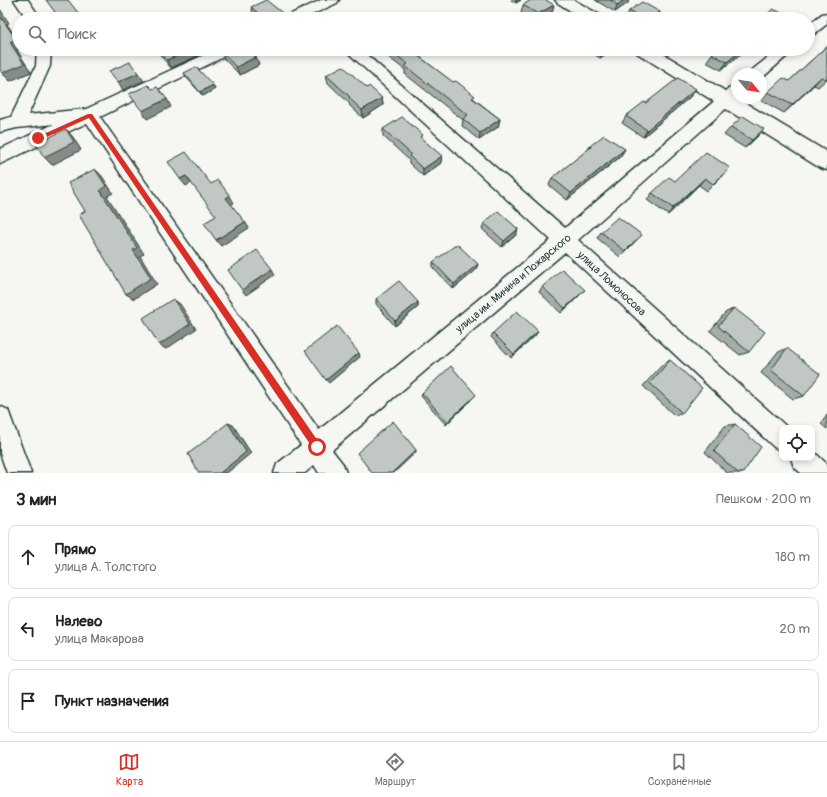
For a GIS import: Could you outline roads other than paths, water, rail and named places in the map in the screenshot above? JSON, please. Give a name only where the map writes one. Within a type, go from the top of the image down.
[{"type":"street","points":[[21,0],[29,12]]},
{"type":"street","points":[[308,11],[332,0]]},
{"type":"street","points":[[563,0],[583,12]]},
{"type":"street","points":[[815,26],[827,17]]},
{"type":"street","points":[[8,124],[43,66],[44,56]]},
{"type":"street","points":[[0,157],[214,56]]},
{"type":"street","name":"улица Ломоносова","points":[[359,56],[565,240],[779,436]]},
{"type":"street","points":[[656,56],[731,95]]},
{"type":"street","points":[[764,68],[779,56]]},
{"type":"street","name":"улица им. Минина и Пожарского","points":[[286,473],[565,240],[731,95]]},
{"type":"street","points":[[744,104],[827,162]]},
{"type":"street","points":[[8,124],[90,115]]},
{"type":"street","points":[[90,115],[334,473]]},
{"type":"street","points":[[0,418],[19,473]]},
{"type":"street","points":[[806,461],[820,473]]}]
